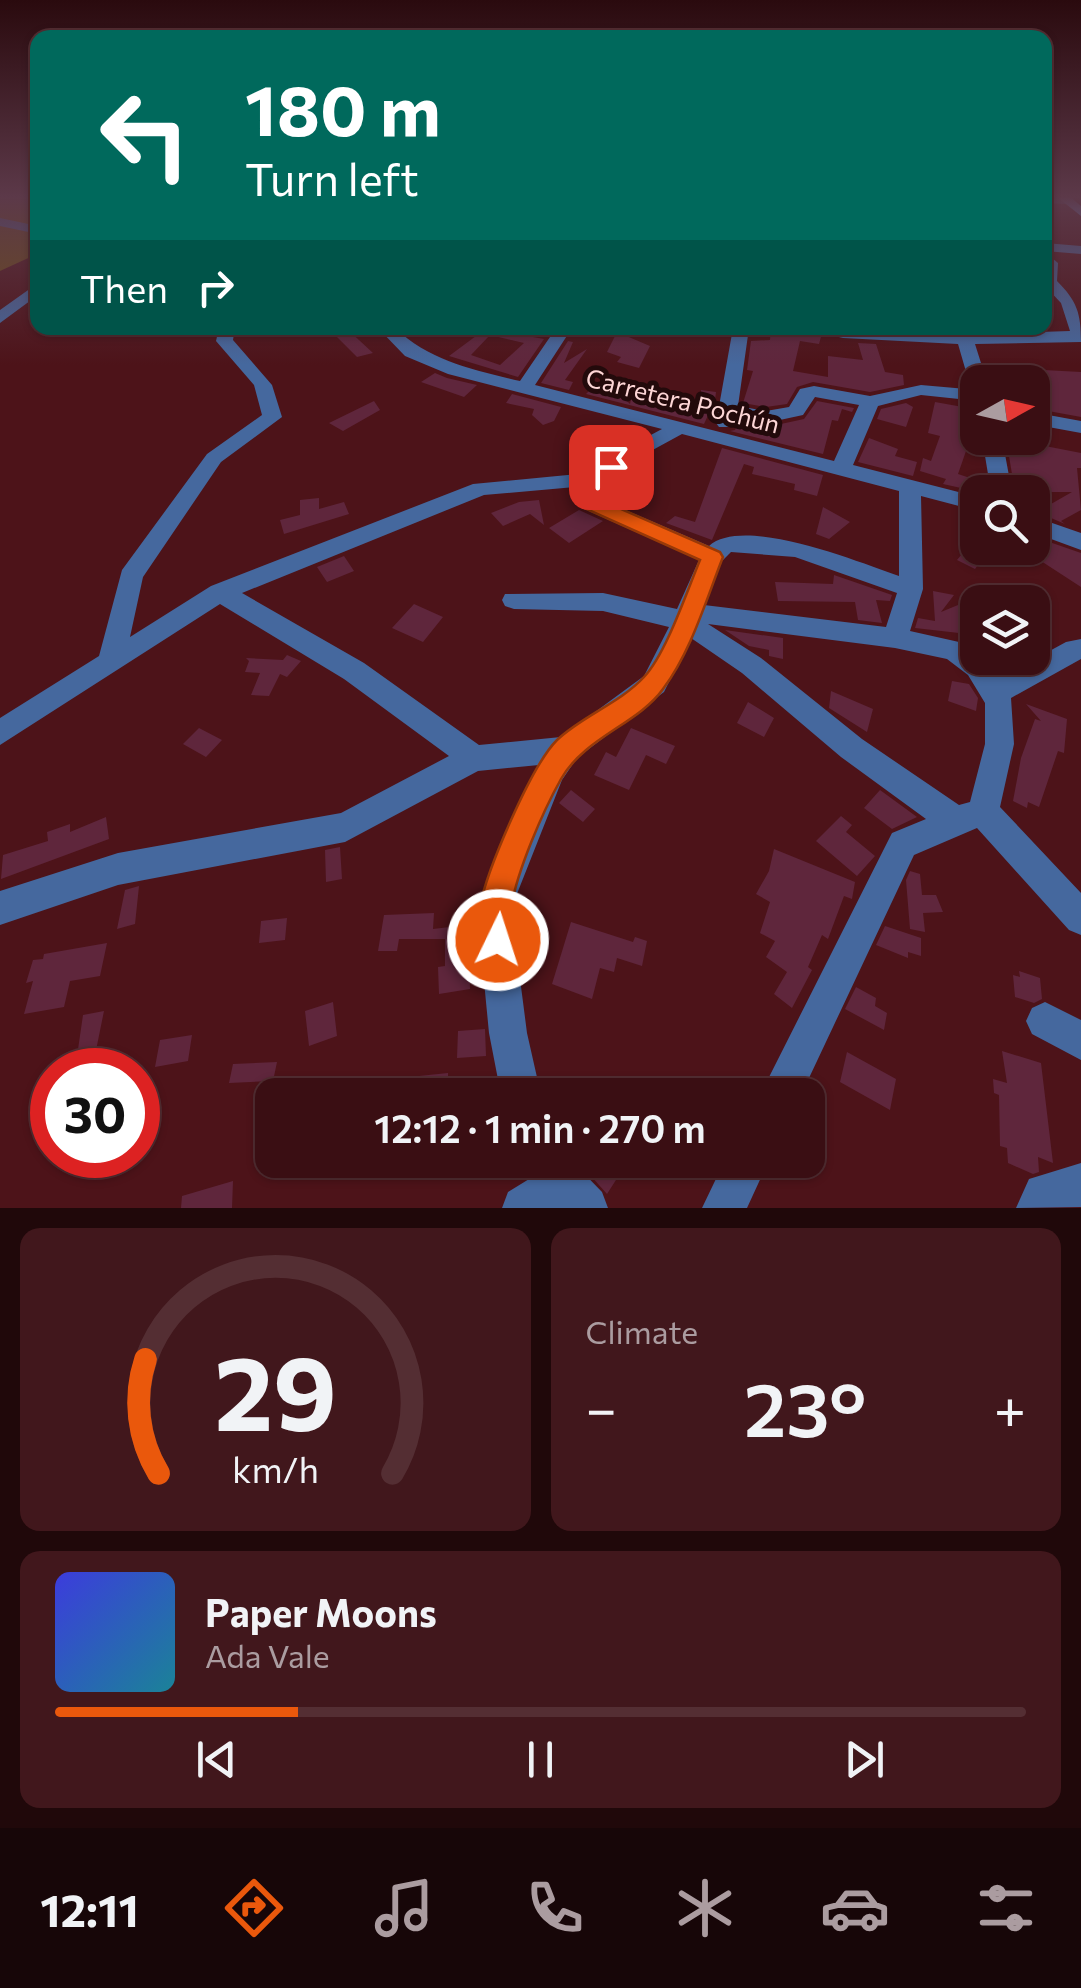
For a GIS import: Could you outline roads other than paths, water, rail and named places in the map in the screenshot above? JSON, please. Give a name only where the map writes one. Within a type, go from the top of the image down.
[{"type":"street","points":[[853,335],[1080,336],[1074,301],[1052,289]]},
{"type":"street","points":[[0,318],[30,294]]},
{"type":"street","points":[[111,661],[131,576],[214,458],[272,417],[273,408],[256,374],[224,341],[225,335]]},
{"type":"street","name":"Carretera Pochún","points":[[394,335],[411,352],[454,370],[960,499]]},
{"type":"street","points":[[525,387],[558,335]]},
{"type":"street","points":[[724,438],[739,335]]},
{"type":"street","points":[[963,335],[973,365]]},
{"type":"street","points":[[729,410],[766,418],[796,412],[807,393],[814,392],[870,402],[921,390],[960,394]]},
{"type":"street","points":[[841,468],[870,402]]},
{"type":"street","points":[[1050,421],[1081,427]]},
{"type":"street","points":[[0,733],[220,592],[481,489],[583,480],[679,428]]},
{"type":"street","points":[[583,480],[590,502],[712,557]]},
{"type":"street","points":[[895,638],[911,589],[910,485]]},
{"type":"street","points":[[1050,530],[1081,541]]},
{"type":"street","points":[[518,1078],[508,1032],[494,909],[551,771],[566,749],[654,684],[712,557],[726,544],[797,549],[911,589]]},
{"type":"street","points":[[220,592],[354,671],[474,758]]},
{"type":"street","points":[[514,600],[602,598],[687,618],[895,638],[955,651],[1000,692],[1004,715],[969,816],[904,844],[788,1078]]},
{"type":"street","points":[[687,618],[786,690],[838,738],[969,816],[1081,918]]},
{"type":"street","points":[[1000,692],[1075,648],[1081,649]]},
{"type":"street","points":[[0,908],[118,869],[345,827],[474,758],[566,749]]},
{"type":"street","points":[[1045,1020],[1081,1041]]},
{"type":"street","points":[[724,1208],[739,1178]]},
{"type":"street","points":[[524,1208],[565,1184]]},
{"type":"street","points":[[1038,1208],[1044,1194],[1081,1185]]}]
